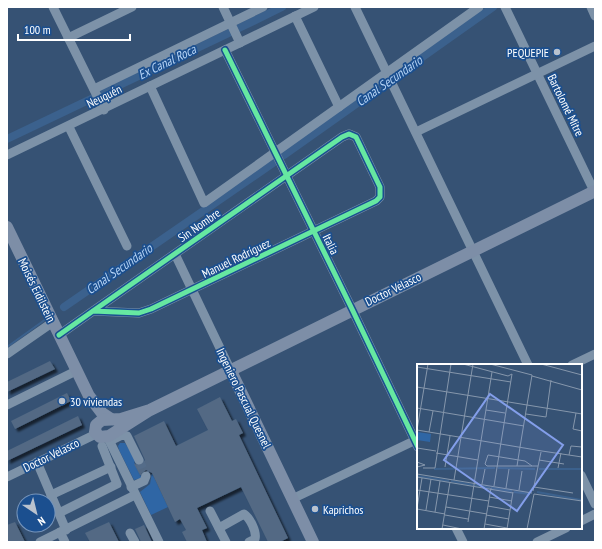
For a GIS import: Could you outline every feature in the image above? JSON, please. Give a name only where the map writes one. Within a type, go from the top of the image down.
[{"type":"main road","name":"Doctor Velasco","points":[[150,410],[121,419],[102,420],[104,436],[150,410],[230,369],[595,192]]},
{"type":"main road","name":"Moisés Eidilstein","points":[[7,227],[89,396],[104,436]]},
{"type":"main road","name":"Ingeniero Pascual Quesnel","points":[[230,369],[313,542]]},
{"type":"main road","name":"Moisés Eidilstein","points":[[89,396],[102,413],[112,420]]},
{"type":"main road","points":[[104,436],[117,425],[112,420]]},
{"type":"street","points":[[53,7],[104,110]]},
{"type":"street","points":[[68,38],[132,7]]},
{"type":"street","points":[[223,7],[240,43]]},
{"type":"street","points":[[94,89],[263,7]]},
{"type":"street","name":"Neuquén","points":[[9,155],[314,7]]},
{"type":"street","points":[[355,7],[528,364]]},
{"type":"street","points":[[276,153],[478,7]]},
{"type":"street","points":[[591,7],[595,16]]},
{"type":"street","name":"Bartolomé Mitre","points":[[506,9],[595,192]]},
{"type":"street","points":[[295,16],[339,107]]},
{"type":"street","points":[[416,132],[595,46]]},
{"type":"street","name":"Italia","points":[[225,50],[417,442]]},
{"type":"street","name":"Sin Nombre","points":[[150,86],[204,203],[276,153]]},
{"type":"street","points":[[69,126],[127,246]]},
{"type":"street","name":"Sin Nombre","points":[[59,335],[342,137],[352,135],[358,139],[381,190],[380,197]]},
{"type":"street","name":"Manuel Rodríguez","points":[[93,311],[139,312],[151,309],[373,203],[380,197]]},
{"type":"street","name":"Ingeniero Pascual Quesnel","points":[[175,254],[230,369]]},
{"type":"street","points":[[7,354],[53,322]]},
{"type":"street","points":[[574,364],[595,354]]},
{"type":"street","points":[[7,405],[76,371]]},
{"type":"street","points":[[104,436],[127,436],[138,460]]},
{"type":"street","points":[[59,512],[115,487],[117,482],[110,467],[104,436]]},
{"type":"street","points":[[104,436],[159,542]]},
{"type":"street","name":"Doctor Velasco","points":[[7,478],[37,462],[104,436]]},
{"type":"street","points":[[292,499],[417,442]]},
{"type":"street","points":[[37,462],[50,493]]},
{"type":"street","points":[[56,494],[110,467]]},
{"type":"street","points":[[40,542],[63,531],[133,491],[144,481],[146,476]]},
{"type":"street","points":[[582,477],[595,504]]},
{"type":"street","points":[[56,506],[59,512],[65,542]]},
{"type":"street","points":[[210,511],[226,542]]},
{"type":"street","points":[[219,528],[244,514],[248,516],[256,536],[255,539],[249,542]]},
{"type":"street","points":[[582,520],[595,514]]},
{"type":"street","points":[[456,529],[463,542]]},
{"type":"street","points":[[537,542],[564,529]]},
{"type":"street","points":[[130,533],[135,542]]},
{"type":"shaded area","points":[[120,443],[125,443],[136,461],[134,462],[142,478],[134,480],[119,450],[118,446]]},
{"type":"shaded area","points":[[152,473],[168,507],[151,515],[140,492],[150,484]]},
{"type":"building","points":[[50,361],[55,369],[7,392],[7,382]]},
{"type":"building","points":[[67,393],[71,401],[15,429],[11,421]]},
{"type":"building","points":[[220,397],[232,421],[236,419],[243,433],[239,435],[288,538],[280,542],[268,542],[241,487],[197,508],[207,528],[202,530],[207,542],[187,542],[182,532],[186,530],[180,519],[175,522],[152,473],[146,470],[140,475],[134,464],[141,465],[145,460],[134,436],[164,421],[176,446],[208,430],[197,409]]},
{"type":"building","points":[[78,416],[82,425],[7,461],[7,451]]},
{"type":"building","points":[[15,522],[16,533],[20,533],[25,542],[7,542],[7,525]]},
{"type":"building","points":[[109,522],[119,542],[90,542],[85,533]]},
{"type":"building","points":[[144,525],[152,542],[141,542],[135,529]]},
{"type":"waterway","name":"Ex Canal Roca","points":[[239,28],[282,7]]},
{"type":"waterway","name":"Canal Secundario","points":[[284,155],[493,7]]},
{"type":"waterway","name":"Ex Canal Roca","points":[[103,93],[231,32]]},
{"type":"waterway","name":"Ex Canal Roca","points":[[7,139],[93,98]]},
{"type":"waterway","name":"Canal Secundario","points":[[64,307],[273,163]]},
{"type":"waterway","points":[[7,347],[46,319]]},
{"type":"tunnel","points":[[139,460],[146,476]]},
{"type":"cycle path","points":[[225,50],[417,445]]},
{"type":"cycle path","points":[[59,335],[93,311],[342,137],[349,134],[356,137],[380,187],[380,197],[376,201],[151,309],[139,313],[93,311]]},
{"type":"place","name":"PEQUEPIE","points":[[557,52]]},
{"type":"place","name":"30 viviendas","points":[[62,401]]},
{"type":"place","name":"Kaprichos","points":[[315,509]]}]
